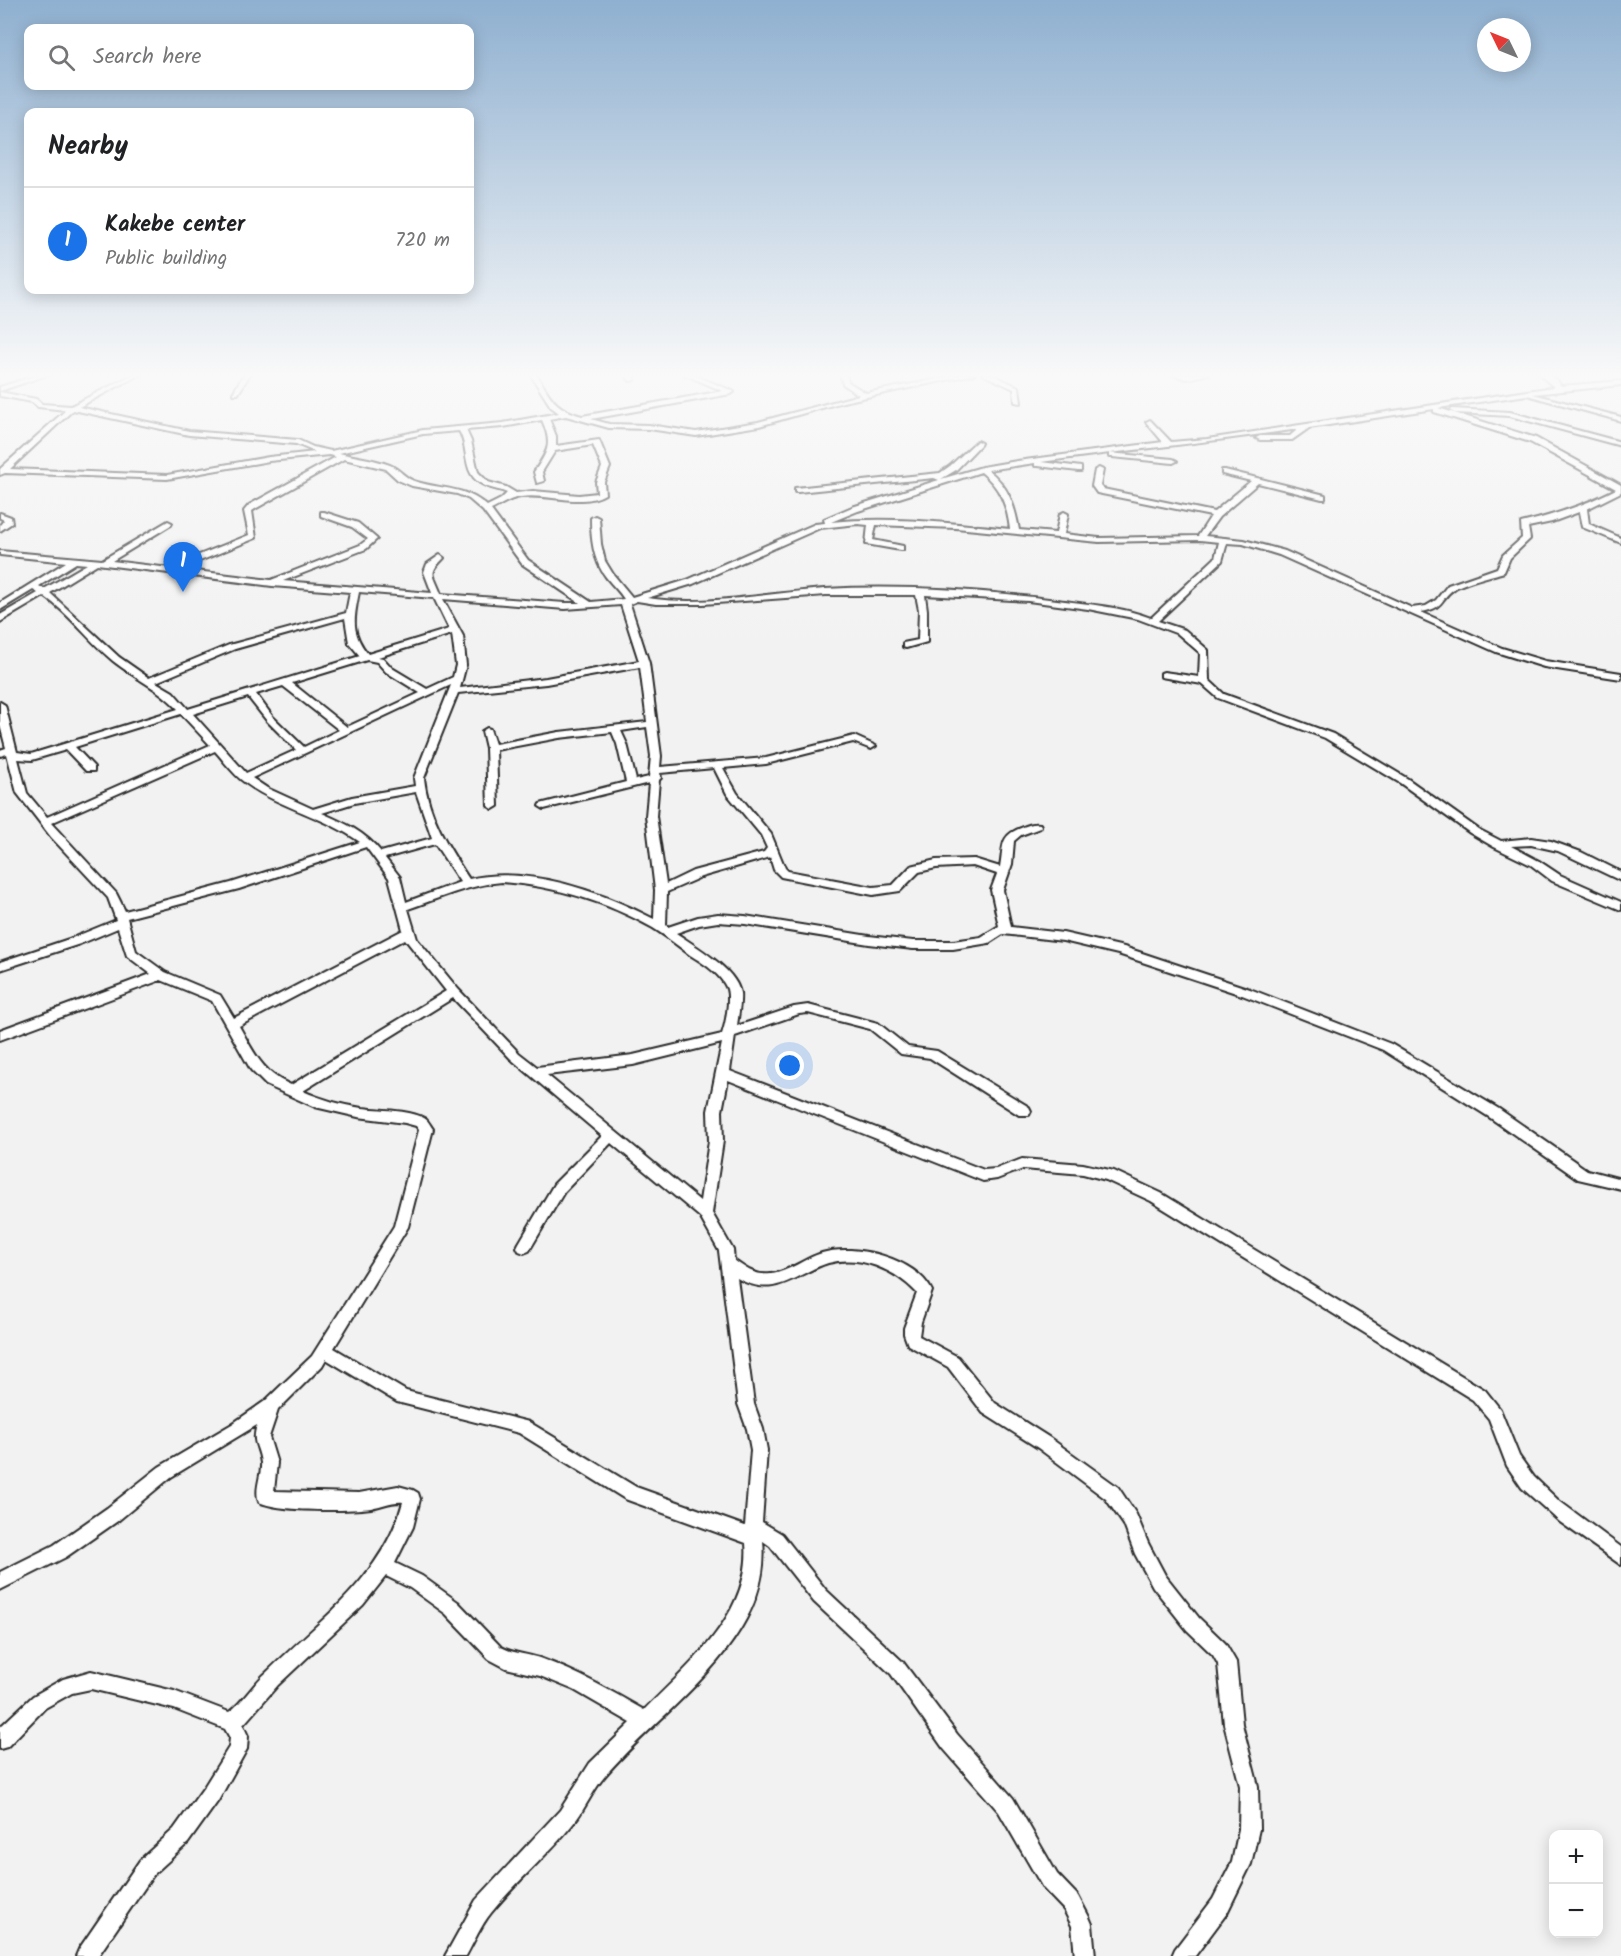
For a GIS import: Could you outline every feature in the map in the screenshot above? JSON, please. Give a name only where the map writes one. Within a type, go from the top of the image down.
[{"type":"street","points":[[1,472],[167,477],[229,465]]},
{"type":"street","points":[[180,571],[192,561],[253,536],[248,512],[252,507],[329,465]]},
{"type":"street","points":[[380,465],[389,467],[401,478],[415,484],[465,494],[486,509],[525,562],[590,605]]},
{"type":"street","points":[[473,465],[479,479],[509,490],[511,496]]},
{"type":"street","points":[[540,481],[538,472],[543,465]]},
{"type":"street","points":[[486,509],[511,496],[527,493],[563,496],[602,494],[600,482],[605,465]]},
{"type":"street","points":[[915,492],[943,475],[953,465]]},
{"type":"street","points":[[0,553],[99,562],[272,583],[516,604],[590,605],[631,600],[690,582],[855,509],[915,492],[982,469],[1004,465]]},
{"type":"street","points":[[1055,465],[1078,469]]},
{"type":"street","points":[[1578,465],[1621,489]]},
{"type":"street","points":[[982,469],[998,481],[1012,506],[1015,533]]},
{"type":"street","points":[[1099,470],[1096,486],[1100,491],[1216,515]]},
{"type":"street","points":[[1225,472],[1322,496]]},
{"type":"street","points":[[798,490],[943,475]]},
{"type":"street","points":[[1200,538],[1216,515],[1258,479]]},
{"type":"street","points":[[1412,610],[1435,604],[1451,587],[1501,570],[1506,557],[1526,539],[1524,525],[1549,520],[1583,508],[1621,489]]},
{"type":"street","points":[[1583,508],[1585,525],[1621,541]]},
{"type":"street","points":[[272,583],[363,547],[373,539],[355,525],[324,514]]},
{"type":"street","points":[[1060,536],[1064,514]]},
{"type":"street","points":[[0,515],[8,519],[8,523],[0,530]]},
{"type":"street","points":[[595,518],[594,538],[604,567],[631,600],[644,663],[656,774],[651,816],[661,890],[662,930]]},
{"type":"street","points":[[0,607],[99,562],[168,523]]},
{"type":"street","points":[[818,526],[872,523],[956,526],[1110,541],[1200,538],[1244,542],[1282,553],[1526,660],[1621,676]]},
{"type":"street","points":[[872,523],[869,542],[900,548]]},
{"type":"street","points":[[1152,622],[1219,559],[1224,539]]},
{"type":"street","points":[[440,558],[430,566],[428,572],[441,606],[456,630],[461,665],[454,691],[419,778],[420,788],[438,840],[467,884]]},
{"type":"street","points":[[0,619],[40,590],[73,561]]},
{"type":"street","points":[[40,590],[100,645],[148,682],[170,694],[245,778],[263,790],[350,829],[368,843],[394,878],[404,907],[411,940],[454,992],[515,1056],[705,1213],[726,1250],[746,1404],[755,1429],[759,1450],[754,1532],[756,1558],[745,1601],[731,1627],[705,1662],[644,1720],[597,1770],[567,1817],[483,1906],[455,1956]]},
{"type":"street","points":[[355,590],[349,622],[351,636],[366,657],[380,660],[389,670],[428,694]]},
{"type":"street","points":[[631,600],[709,602],[821,592],[920,592],[989,594],[1018,600],[1108,608],[1183,633],[1199,643],[1205,652],[1202,672],[1204,681]]},
{"type":"street","points":[[906,645],[922,642],[923,610],[920,592]]},
{"type":"street","points":[[148,682],[232,647],[351,614]]},
{"type":"street","points":[[8,752],[32,757],[251,694],[456,630]]},
{"type":"street","points":[[454,691],[546,681],[644,663]]},
{"type":"street","points":[[1164,675],[1204,681],[1228,700],[1314,729],[1354,749],[1498,845],[1535,863],[1562,882],[1621,906]]},
{"type":"street","points":[[245,778],[457,679]]},
{"type":"street","points":[[284,682],[346,731]]},
{"type":"street","points":[[251,694],[270,719],[301,750]]},
{"type":"street","points":[[0,705],[8,752],[22,793],[112,896],[122,919],[131,953],[161,975],[213,996],[219,1002],[256,1067],[271,1082],[315,1102],[420,1122],[426,1129],[401,1227],[324,1350],[271,1406],[238,1429],[165,1472],[113,1514],[60,1551],[0,1581]]},
{"type":"street","points":[[491,748],[651,724]]},
{"type":"street","points":[[615,728],[622,744],[632,784]]},
{"type":"street","points":[[488,731],[494,806]]},
{"type":"street","points":[[544,806],[632,784],[656,774],[789,757],[852,740],[871,746]]},
{"type":"street","points":[[68,746],[90,769]]},
{"type":"street","points":[[45,822],[215,747]]},
{"type":"street","points":[[718,767],[732,794],[766,834],[780,870],[785,874],[873,891],[885,891],[901,886],[911,872],[921,866],[974,862],[1004,872]]},
{"type":"street","points":[[314,812],[352,800],[420,788]]},
{"type":"street","points":[[1003,930],[1005,924],[997,890],[1004,872],[1010,839],[1036,826]]},
{"type":"street","points":[[379,856],[438,840]]},
{"type":"street","points":[[1498,845],[1521,840],[1550,845],[1576,853],[1621,877]]},
{"type":"street","points":[[0,966],[76,941],[122,919],[235,886],[368,843]]},
{"type":"street","points":[[661,890],[697,874],[768,854],[773,849]]},
{"type":"street","points":[[404,907],[481,880],[504,879],[566,889],[621,906],[662,930],[716,967],[732,986],[734,996],[715,1111],[716,1141],[705,1213]]},
{"type":"street","points":[[662,930],[718,918],[870,940],[933,946],[969,944],[1003,930],[1063,937],[1119,950],[1246,992],[1387,1047],[1494,1113],[1583,1175],[1621,1184]]},
{"type":"street","points":[[231,1025],[409,932]]},
{"type":"street","points":[[0,1035],[161,975]]},
{"type":"street","points":[[292,1091],[454,992]]},
{"type":"street","points":[[536,1072],[633,1060],[728,1035],[798,1010],[808,1009],[867,1023],[879,1029],[904,1051],[933,1053],[1024,1111]]},
{"type":"street","points":[[723,1073],[983,1176],[997,1174],[1022,1164],[1083,1169],[1109,1175],[1156,1197],[1479,1395],[1498,1415],[1511,1455],[1525,1479],[1621,1557]]},
{"type":"street","points":[[524,1247],[559,1188],[610,1136]]},
{"type":"street","points":[[728,1263],[737,1272],[750,1278],[781,1279],[839,1255],[878,1262],[909,1275],[925,1291],[924,1302],[911,1327],[914,1341],[953,1362],[989,1408],[1044,1443],[1112,1493],[1130,1520],[1158,1581],[1193,1624],[1219,1649],[1227,1662],[1233,1724],[1249,1786],[1249,1829],[1241,1864],[1220,1906],[1182,1956]]},
{"type":"street","points":[[324,1350],[403,1397],[523,1427],[631,1493],[776,1540],[820,1596],[897,1668],[950,1741],[1006,1805],[1050,1881],[1071,1903],[1082,1924],[1085,1956]]},
{"type":"street","points":[[231,1722],[252,1705],[267,1683],[349,1605],[383,1566],[391,1555],[412,1499],[401,1494],[371,1500],[341,1501],[271,1499],[265,1496],[269,1463],[261,1437],[271,1406]]},
{"type":"street","points":[[383,1566],[416,1582],[452,1608],[495,1653],[506,1659],[540,1667],[570,1680],[644,1720]]},
{"type":"street","points":[[0,1740],[39,1702],[69,1685],[91,1680],[174,1701],[231,1722],[239,1736],[238,1749],[211,1794],[181,1836],[147,1867],[86,1956]]},
{"type":"place","name":"Kakebe center","points":[[183,592]]}]
